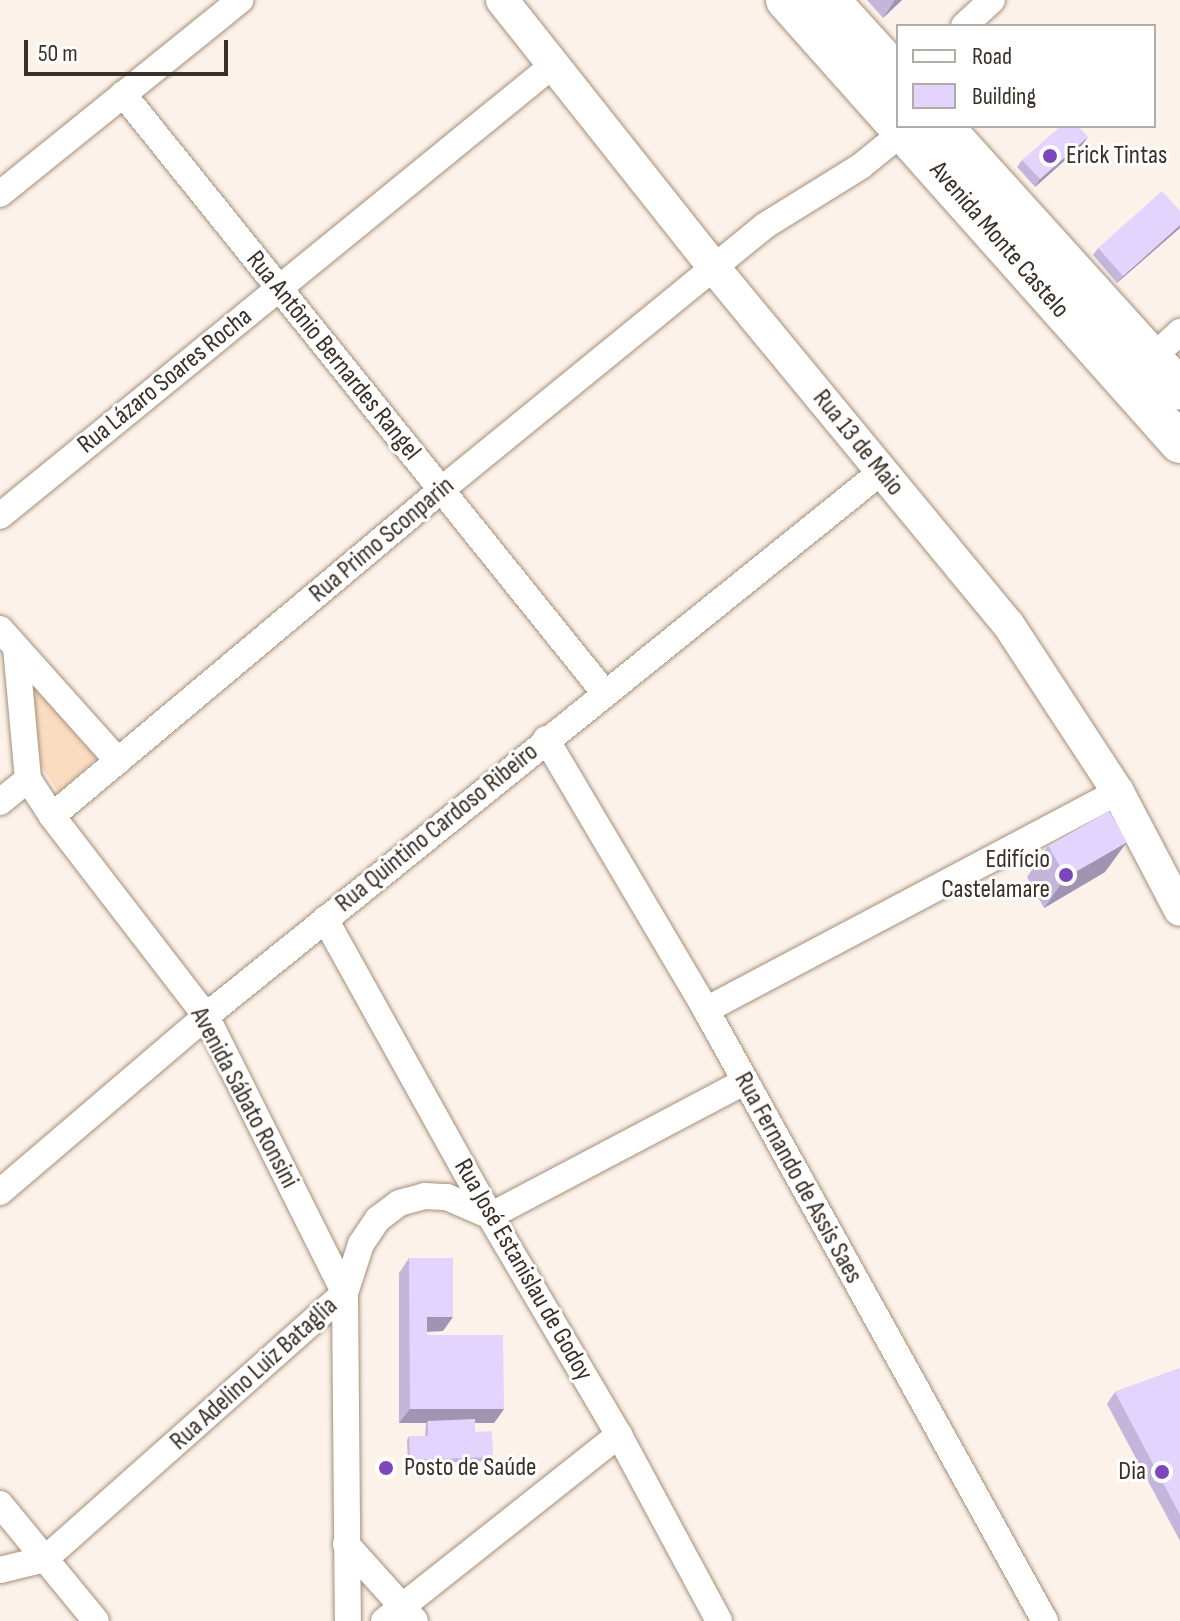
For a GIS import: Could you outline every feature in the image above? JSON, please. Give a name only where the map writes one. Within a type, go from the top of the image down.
[{"type":"main road","name":"Avenida Monte Castelo","points":[[786,0],[891,88]]},
{"type":"main road","name":"Avenida Monte Castelo","points":[[829,0],[891,88]]},
{"type":"main road","name":"Avenida Monte Castelo","points":[[902,128],[1152,357],[1180,443]]},
{"type":"main road","name":"Avenida Monte Castelo","points":[[944,128],[1180,389]]},
{"type":"street","points":[[0,194],[240,0]]},
{"type":"street","name":"Rua 13 de Maio","points":[[502,0],[715,269],[1008,624],[1118,792],[1180,910]]},
{"type":"street","points":[[966,24],[992,0]]},
{"type":"street","name":"Rua Lázaro Soares Rocha","points":[[0,516],[553,65]]},
{"type":"street","name":"Rua Antônio Bernardes Rangel","points":[[123,94],[604,692]]},
{"type":"street","name":"Rua Primo Sconparin","points":[[52,816],[441,490],[784,212],[861,166],[903,132]]},
{"type":"street","name":"Rua Quintino Cardoso Ribeiro","points":[[0,1192],[206,1016],[604,692],[881,472]]},
{"type":"street","points":[[8,638],[118,761]]},
{"type":"street","name":"Avenida Sábato Ronsini","points":[[8,638],[28,779],[52,816],[206,1016],[345,1293],[348,1621]]},
{"type":"street","name":"Rua Fernando de Assis Saes","points":[[546,739],[706,1010],[1045,1621]]},
{"type":"street","points":[[0,802],[28,779]]},
{"type":"street","points":[[706,1010],[1118,792]]},
{"type":"street","name":"Rua José Estanislau de Godoy","points":[[325,919],[490,1216],[619,1435],[719,1621]]},
{"type":"street","points":[[490,1216],[744,1082]]},
{"type":"street","name":"Rua Adelino Luiz Bataglia","points":[[45,1559],[345,1293],[361,1244],[378,1219],[399,1203],[425,1196],[447,1197],[490,1216]]},
{"type":"street","points":[[346,1544],[400,1617],[619,1435]]},
{"type":"street","points":[[0,1504],[96,1621]]},
{"type":"street","points":[[0,1570],[45,1559]]},
{"type":"shaded area","points":[[25,667],[99,756],[59,793],[41,766]]},
{"type":"building","name":"Erick Tintas","points":[[1059,128],[1080,128],[1088,137],[1040,179],[1022,160]]},
{"type":"building","points":[[1162,191],[1180,211],[1180,225],[1123,276],[1098,248]]},
{"type":"building","points":[[1109,811],[1127,842],[1066,877],[1048,846]]},
{"type":"building","points":[[409,1258],[453,1258],[453,1317],[427,1317],[427,1335],[503,1335],[504,1409],[410,1409]]},
{"type":"building","name":"Dia","points":[[1180,1368],[1180,1515],[1115,1392]]},
{"type":"building","points":[[475,1419],[475,1432],[492,1431],[493,1457],[410,1460],[409,1436],[428,1436],[428,1421]]},
{"type":"place","name":"Erick Tintas","points":[[1050,156]]},
{"type":"place","name":"Edifício Castelamare","points":[[1066,875]]},
{"type":"place","name":"Posto de Saúde","points":[[386,1468]]},
{"type":"place","name":"Dia","points":[[1162,1472]]}]
